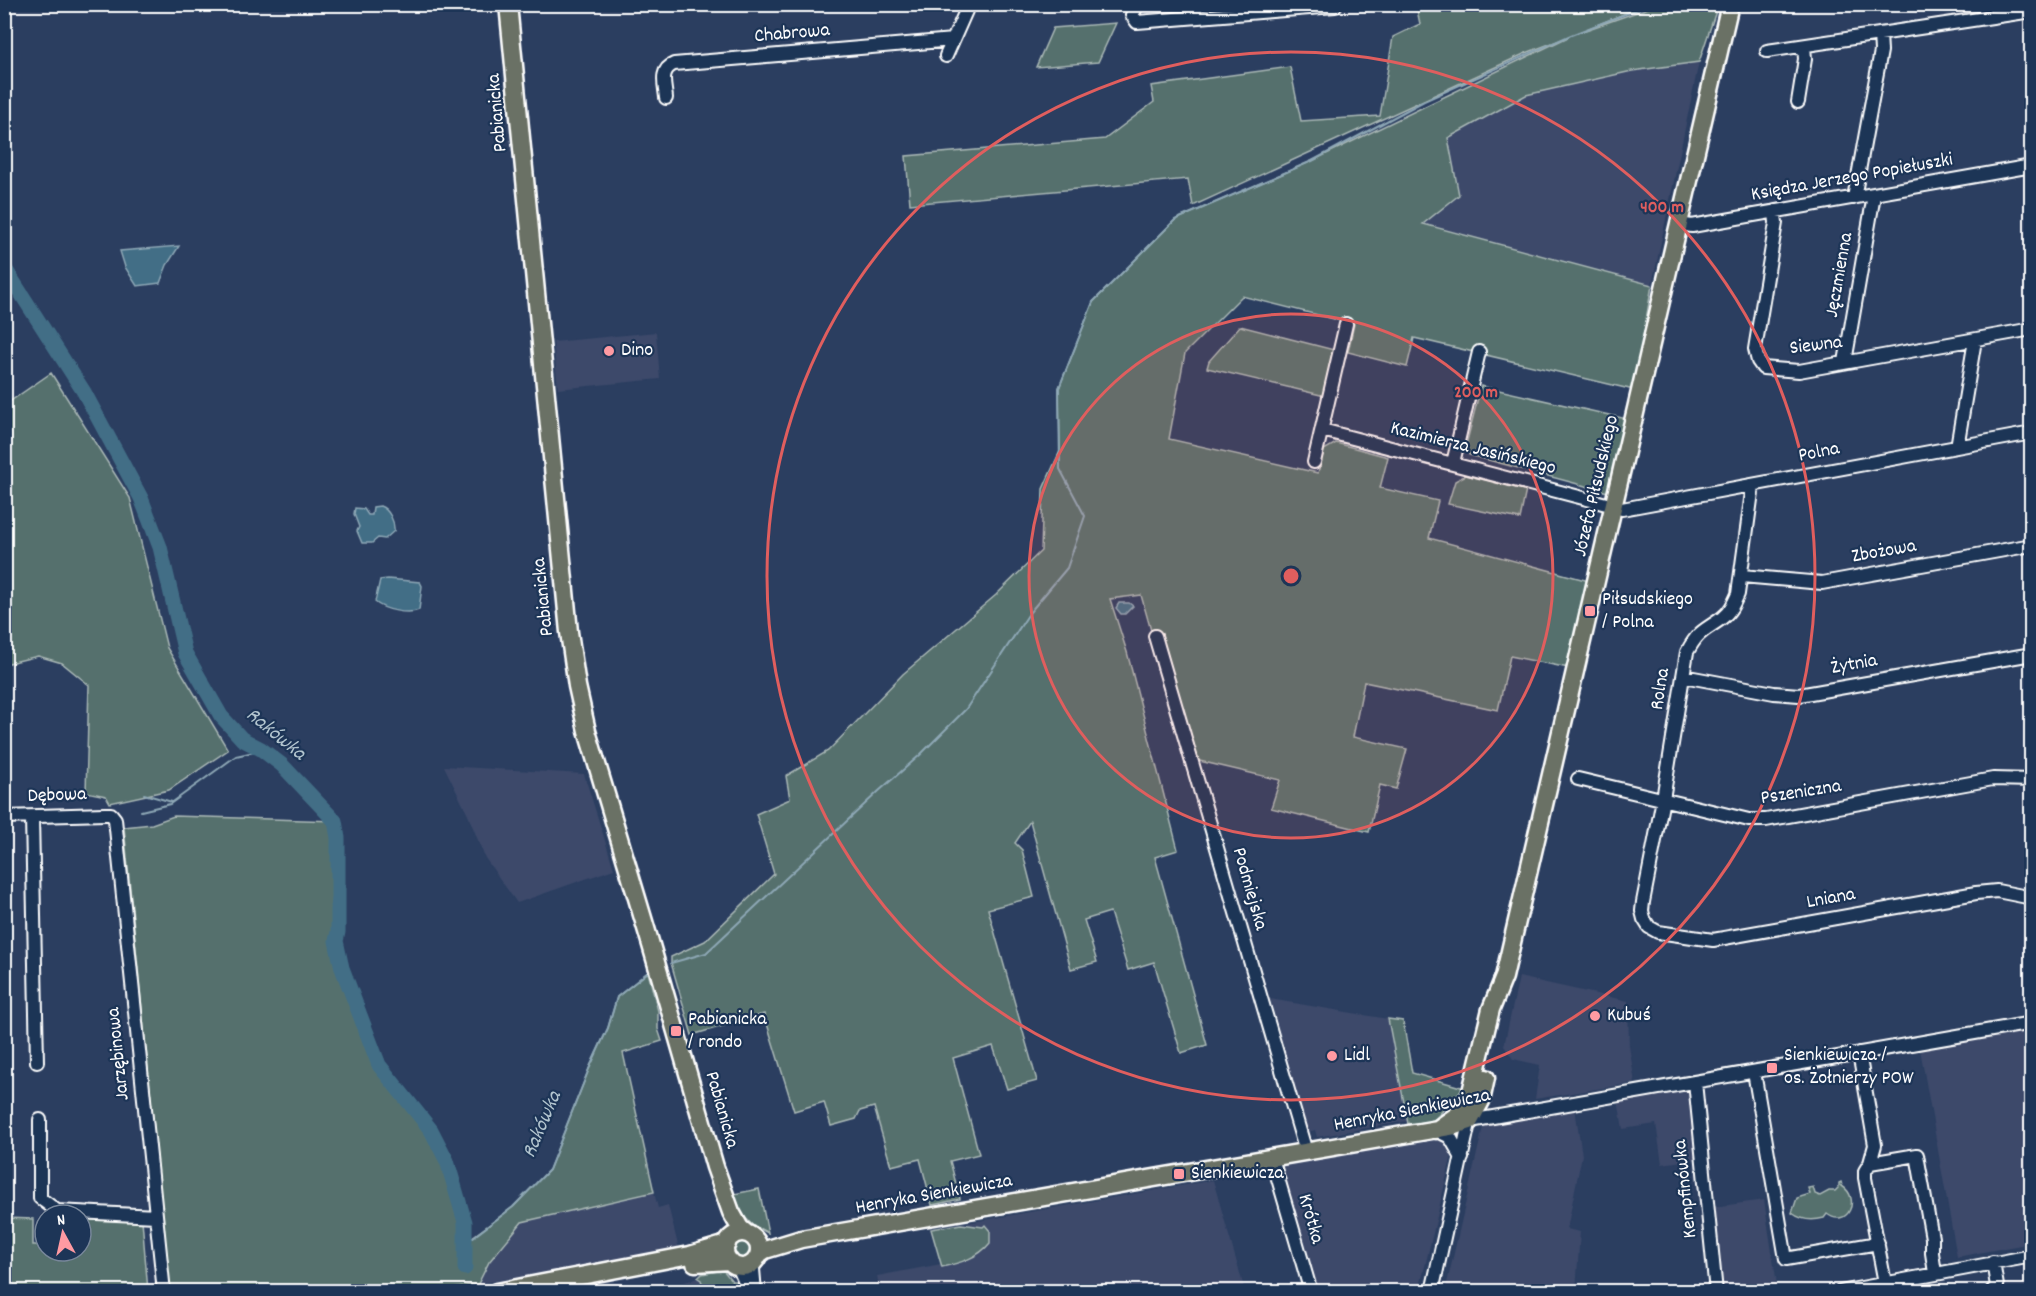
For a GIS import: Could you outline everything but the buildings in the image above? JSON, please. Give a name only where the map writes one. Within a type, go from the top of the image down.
[{"type":"main road","name":"Pabianicka","points":[[508,4],[567,620],[576,686],[587,731],[715,1167],[740,1228],[742,1250]]},
{"type":"main road","name":"Józefa Piłsudskiego","points":[[1470,1121],[1477,1096],[1491,1009],[1504,976],[1730,4]]},
{"type":"main road","points":[[1436,1130],[1460,1113],[1477,1096]]},
{"type":"main road","name":"Henryka Sienkiewicza","points":[[497,1292],[700,1253],[742,1250],[762,1240],[801,1239],[1436,1130],[1470,1121]]},
{"type":"street","points":[[946,56],[969,4]]},
{"type":"street","points":[[1138,4],[1132,15],[1137,22],[1335,6]]},
{"type":"street","points":[[1767,51],[2031,11]]},
{"type":"street","points":[[1854,198],[1881,51],[1880,34]]},
{"type":"street","name":"Chabrowa","points":[[666,98],[664,71],[674,64],[953,40]]},
{"type":"street","points":[[1798,102],[1805,59],[1804,46]]},
{"type":"street","name":"Księdza Jerzego Popiełuszki","points":[[1679,224],[1692,226],[2031,166]]},
{"type":"street","name":"Jęczmienna","points":[[1845,362],[1874,195]]},
{"type":"street","name":"Siewna","points":[[1775,211],[1776,223],[1755,349],[1758,361],[1763,368],[1799,371],[2031,329]]},
{"type":"street","points":[[1314,462],[1346,324]]},
{"type":"street","points":[[1957,447],[1974,340]]},
{"type":"street","points":[[1453,464],[1479,352]]},
{"type":"street","name":"Kazimierza Jasińskiego","points":[[1322,430],[1614,506]]},
{"type":"street","name":"Polna","points":[[1614,506],[1622,509],[2031,433]]},
{"type":"street","name":"Rolna","points":[[1644,919],[1643,902],[1663,799],[1687,652],[1694,639],[1704,629],[1723,618],[1731,609],[1738,594],[1753,485]]},
{"type":"street","name":"Zbożowa","points":[[1742,576],[1822,583],[2031,545]]},
{"type":"street","name":"Podmiejska","points":[[1155,636],[1306,1152]]},
{"type":"street","name":"Żytnia","points":[[1683,676],[1774,693],[1799,695],[2031,654]]},
{"type":"street","name":"Pszeniczna","points":[[1578,779],[1749,820],[1767,820],[1993,779],[2031,780]]},
{"type":"street","name":"Dębowa","points":[[4,817],[111,814]]},
{"type":"street","name":"Jarzębinowa","points":[[111,814],[116,825],[164,1292]]},
{"type":"street","points":[[32,817],[37,1062]]},
{"type":"street","name":"Lniana","points":[[1644,919],[1649,927],[1658,932],[1713,940],[1976,893],[1997,891],[2031,898]]},
{"type":"street","name":"Henryka Sienkiewicza","points":[[1470,1121],[2031,1023]]},
{"type":"street","points":[[1859,1053],[1875,1145],[1865,1178],[1885,1282]]},
{"type":"street","points":[[1754,1071],[1786,1258],[1878,1243]]},
{"type":"street","name":"Kempfinówka","points":[[1695,1082],[1716,1292]]},
{"type":"street","points":[[1477,1096],[1483,1106],[1495,1117]]},
{"type":"street","points":[[40,1120],[40,1198],[57,1211],[156,1216]]},
{"type":"street","name":"Józefa Piłsudskiego","points":[[1432,1292],[1470,1121]]},
{"type":"street","points":[[1436,1130],[1450,1137],[1462,1158]]},
{"type":"street","points":[[1870,1163],[1917,1155],[1932,1238],[1935,1273]]},
{"type":"street","name":"Krótka","points":[[1272,1158],[1311,1292]]},
{"type":"street","name":"Pabianicka","points":[[742,1250],[749,1292]]},
{"type":"street","name":"Pabianicka","points":[[742,1250],[753,1278],[755,1292]]},
{"type":"street","points":[[1840,1292],[2031,1256]]},
{"type":"street","points":[[1991,1292],[1997,1286],[1993,1262]]},
{"type":"shaded area","points":[[1699,62],[1652,285],[1422,224],[1459,195],[1448,139],[1526,95],[1632,71]]},
{"type":"shaded area","points":[[179,246],[167,265],[160,283],[137,286],[125,267],[120,251]]},
{"type":"shaded area","points":[[656,332],[660,379],[558,389],[553,342]]},
{"type":"shaded area","points":[[380,506],[391,516],[394,531],[385,539],[378,538],[372,543],[362,543],[357,531],[359,527],[354,514],[355,508],[364,509],[368,515],[372,515],[373,507]]},
{"type":"shaded area","points":[[380,580],[420,582],[422,586],[419,610],[396,611],[375,602]]},
{"type":"shaded area","points":[[1119,603],[1129,603],[1133,606],[1125,614],[1121,614],[1116,608]]},
{"type":"shaded area","points":[[444,766],[584,774],[614,869],[517,903],[485,858],[468,815]]},
{"type":"shaded area","points":[[1519,977],[1628,1001],[1629,1046],[1635,1083],[1535,1099],[1540,1065],[1513,1059],[1504,1046]]},
{"type":"shaded area","points":[[1270,999],[1388,1019],[1407,1121],[1317,1137],[1315,1130],[1308,1132]]},
{"type":"shaded area","points":[[2031,1030],[2031,1243],[1957,1257],[1920,1049]]},
{"type":"shaded area","points":[[1688,1090],[1691,1094],[1696,1159],[1662,1164],[1656,1124],[1623,1129],[1618,1100]]},
{"type":"shaded area","points":[[1575,1108],[1582,1155],[1567,1229],[1580,1232],[1576,1291],[1445,1292],[1483,1127],[1496,1122]]},
{"type":"shaded area","points":[[1439,1139],[1450,1144],[1452,1155],[1419,1291],[1316,1291],[1281,1164]]},
{"type":"shaded area","points":[[1213,1180],[1245,1291],[880,1292],[877,1276],[941,1264],[931,1229]]},
{"type":"shaded area","points":[[654,1192],[658,1208],[668,1205],[679,1249],[479,1284],[489,1262],[522,1222]]},
{"type":"shaded area","points":[[1764,1200],[1778,1291],[1722,1291],[1714,1207]]},
{"type":"shaded area","points":[[698,1278],[705,1291],[598,1292],[657,1284],[678,1284]]},
{"type":"green space","points":[[1416,5],[1646,5],[1577,33],[1657,5],[1718,5],[1699,62],[1632,71],[1526,95],[1448,138],[1459,195],[1423,224],[1652,285],[1634,390],[1414,338],[1407,367],[1348,352],[1354,324],[1242,296],[1185,353],[1169,439],[1318,473],[1324,450],[1336,443],[1388,457],[1380,488],[1438,501],[1429,538],[1589,581],[1569,668],[1510,656],[1498,710],[1364,682],[1353,737],[1407,749],[1396,789],[1380,785],[1369,832],[1271,808],[1280,780],[1187,758],[1141,595],[1110,599],[1127,652],[1178,850],[1155,857],[1207,1045],[1181,1053],[1154,962],[1128,970],[1110,912],[1084,920],[1097,962],[1071,969],[1030,821],[1015,843],[1022,850],[1034,897],[988,909],[1037,1081],[1007,1089],[993,1046],[953,1058],[979,1154],[950,1161],[960,1199],[932,1205],[920,1159],[891,1166],[874,1107],[860,1111],[856,1119],[831,1126],[824,1102],[794,1111],[764,1014],[692,1035],[671,957],[705,941],[774,874],[756,814],[790,799],[786,776],[828,751],[903,674],[996,595],[1041,551],[1043,489],[1060,451],[1059,388],[1093,302],[1175,220],[1312,161],[1568,37],[1526,53],[1193,206],[1188,179],[910,204],[906,156],[1105,139],[1154,102],[1151,86],[1290,67],[1301,121],[1380,116],[1393,37],[1420,24]]},
{"type":"green space","points":[[1116,23],[1098,62],[1036,67],[1053,28]]},
{"type":"green space","points":[[1240,326],[1334,350],[1325,396],[1207,368],[1209,361]]},
{"type":"green space","points":[[51,373],[130,498],[167,648],[228,750],[169,790],[110,803],[106,796],[86,792],[89,685],[62,663],[38,656],[5,664],[5,405]]},
{"type":"green space","points":[[1481,386],[1627,419],[1608,492],[1469,455],[1466,445]]},
{"type":"green space","points":[[1466,475],[1526,490],[1520,519],[1448,504],[1455,481]]},
{"type":"green space","points":[[174,816],[335,821],[338,838],[338,932],[336,941],[342,968],[379,1065],[431,1130],[447,1161],[465,1222],[464,1243],[513,1207],[549,1170],[589,1069],[608,1028],[617,997],[648,972],[658,1011],[658,1029],[662,1041],[623,1053],[654,1192],[522,1222],[489,1262],[478,1284],[439,1292],[170,1291],[124,827],[152,824]]},
{"type":"green space","points":[[1388,1019],[1403,1021],[1412,1073],[1464,1088],[1433,1121],[1408,1124]]},
{"type":"green space","points":[[1841,1182],[1851,1198],[1850,1210],[1846,1215],[1834,1218],[1827,1214],[1824,1218],[1811,1220],[1792,1213],[1797,1198],[1810,1194],[1808,1188],[1813,1187],[1815,1194],[1820,1196],[1829,1191],[1835,1191]]},
{"type":"green space","points":[[759,1189],[768,1233],[746,1218],[734,1194]]},
{"type":"green space","points":[[5,1218],[33,1219],[33,1263],[93,1263],[93,1218],[142,1220],[148,1291],[5,1292]]},
{"type":"green space","points":[[961,1224],[983,1227],[985,1225],[990,1231],[990,1243],[962,1262],[942,1267],[931,1229]]},
{"type":"green space","points":[[743,1240],[750,1243],[753,1250],[750,1257],[743,1260],[736,1257],[733,1250],[736,1243]]},
{"type":"green space","points":[[723,1270],[732,1281],[739,1281],[741,1291],[705,1291],[698,1278],[702,1274]]},
{"type":"waterway","points":[[671,963],[706,953],[920,755],[966,709],[1030,612],[1067,568],[1085,516],[1060,469],[1059,388],[1093,302],[1175,220],[1312,161],[1424,101],[1571,35],[1651,4]]},
{"type":"waterway","name":"Rakówka","points":[[4,267],[84,392],[141,498],[160,547],[185,653],[221,716],[242,739],[261,749],[282,765],[335,821],[338,838],[338,932],[336,941],[342,968],[379,1065],[431,1130],[447,1161],[465,1222],[465,1268]]},
{"type":"waterway","points":[[4,288],[17,287]]},
{"type":"waterway","points":[[141,811],[170,804],[236,756],[263,750]]},
{"type":"waterway","points":[[144,794],[172,802]]},
{"type":"waterway","name":"Rakówka","points":[[464,1244],[513,1207],[549,1170],[589,1069],[608,1028],[617,997],[648,972]]},
{"type":"place","name":"Dino","points":[[609,351]]},
{"type":"place","name":"Piłsudskiego / Polna","points":[[1590,611]]},
{"type":"place","name":"Kubuś","points":[[1595,1016]]},
{"type":"place","name":"Pabianicka / rondo","points":[[676,1031]]},
{"type":"place","name":"Lidl","points":[[1332,1056]]},
{"type":"place","name":"Sienkiewicza / os. Żołnierzy POW","points":[[1772,1068]]},
{"type":"place","name":"Sienkiewicza","points":[[1179,1174]]}]
